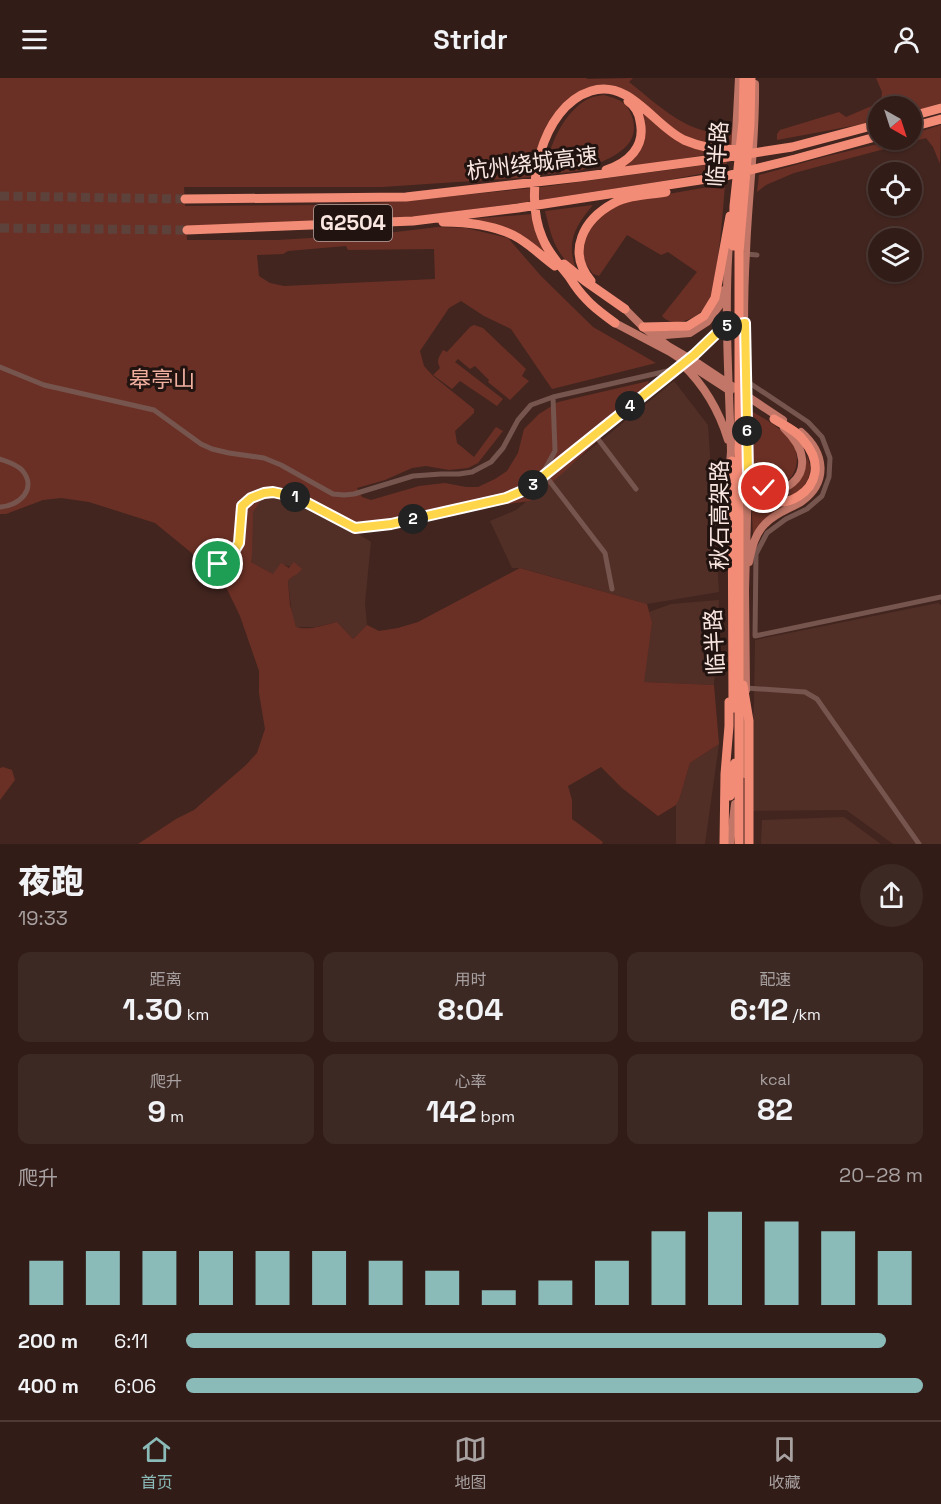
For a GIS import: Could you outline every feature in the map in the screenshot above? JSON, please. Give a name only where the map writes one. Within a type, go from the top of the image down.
[{"type":"highway","name":"秋石高架路","points":[[731,844],[732,310],[734,206],[743,122],[744,78]]},
{"type":"highway","name":"秋石高架路","points":[[739,844],[739,252],[753,78]]},
{"type":"highway","points":[[615,323],[587,301],[552,254],[542,237],[536,214],[535,193],[538,163],[555,121],[569,104],[589,92],[600,89],[618,91],[636,102],[673,134],[720,154],[820,140]]},
{"type":"highway","points":[[580,177],[619,165],[637,150],[641,137],[641,125],[632,104],[623,98],[605,93],[596,94],[573,106],[562,118],[546,148],[539,193],[544,227],[555,252],[566,266],[625,309]]},
{"type":"highway","points":[[922,113],[941,108]]},
{"type":"highway","points":[[922,124],[941,119]]},
{"type":"highway","name":"杭州绕城高速","points":[[185,199],[406,197],[580,177],[720,154],[792,147],[868,127]]},
{"type":"highway","name":"杭州绕城高速","points":[[187,230],[413,221],[518,208],[726,176],[868,139]]},
{"type":"highway","points":[[603,293],[583,272],[579,253],[583,234],[600,213],[616,202],[629,198],[693,186],[726,176]]},
{"type":"highway","points":[[643,327],[688,326],[704,316],[715,298],[724,240],[737,184]]},
{"type":"highway","points":[[413,221],[455,222],[496,229],[514,236],[567,274]]},
{"type":"highway","points":[[738,415],[743,433],[746,478],[755,491],[770,501],[791,501],[810,487],[816,472],[816,464],[810,448],[803,439],[774,419]]},
{"type":"highway","points":[[739,637],[749,721],[751,843]]},
{"type":"highway","points":[[724,844],[724,774],[732,672]]},
{"type":"highway","points":[[744,742],[755,792],[751,843]]},
{"type":"highway","points":[[731,844],[731,780],[735,763]]},
{"type":"main road","name":"临半路","points":[[731,844],[735,808],[735,763],[728,504],[731,451],[727,270],[739,78]]},
{"type":"main road","name":"临半路","points":[[744,742],[748,472],[745,323],[746,254],[754,140],[753,78]]},
{"type":"main road","points":[[643,327],[658,333],[690,333],[707,322],[720,306],[727,270]]},
{"type":"main road","points":[[625,309],[643,327],[668,346],[774,419],[787,431],[802,452],[802,469],[798,476],[788,486],[780,489],[764,488],[758,485],[748,472]]},
{"type":"main road","points":[[615,323],[670,352],[790,424],[806,437],[816,450],[821,465],[818,481],[811,494],[773,517],[758,533],[750,558],[745,590]]},
{"type":"main road","points":[[670,352],[689,370],[713,402],[720,415],[731,451]]},
{"type":"street","points":[[746,254],[757,255]]},
{"type":"street","points":[[218,564],[230,558],[239,543],[242,506],[251,498],[264,493],[273,492],[296,497],[355,528],[391,524],[506,498],[527,489],[727,326],[745,323]]},
{"type":"street","points":[[0,367],[44,385],[154,410],[201,444],[212,449],[264,458],[333,494],[344,495],[413,476],[472,472],[491,462],[503,448],[518,420],[531,405],[553,397],[676,369]]},
{"type":"street","points":[[745,380],[808,422],[822,437],[830,458],[829,477],[822,496],[807,509],[786,519],[767,533],[756,554],[755,636],[941,597]]},
{"type":"street","points":[[553,397],[555,451],[544,475],[605,552],[612,589]]},
{"type":"street","points":[[595,435],[636,489]]},
{"type":"street","points":[[0,459],[14,464],[22,471],[27,479],[28,489],[12,506],[0,507]]},
{"type":"street","points":[[746,688],[805,692],[817,699],[919,844]]},
{"type":"shaded area","points":[[0,376],[285,487],[371,542],[365,603],[367,625],[353,639],[337,622],[316,627],[296,627],[292,615],[288,581],[301,569],[284,565],[273,574],[251,562]]},
{"type":"shaded area","points":[[674,381],[708,425],[719,592],[647,604],[521,568],[512,568],[490,521],[516,510]]},
{"type":"shaded area","points":[[719,600],[714,685],[643,682],[652,623],[649,612],[671,604]]},
{"type":"shaded area","points":[[938,603],[941,605],[941,844],[893,844],[846,810],[748,811],[755,640]]},
{"type":"shaded area","points":[[719,744],[705,844],[676,844],[676,805],[690,763]]},
{"type":"shaded area","points":[[844,817],[881,844],[761,844],[762,820]]},
{"type":"green space","name":"皋亭山","points":[[0,78],[633,78],[629,82],[659,106],[691,126],[715,133],[734,130],[732,147],[706,145],[683,135],[606,86],[562,106],[533,177],[382,187],[184,187],[185,206],[396,202],[542,187],[727,162],[726,169],[663,181],[413,217],[186,228],[187,240],[277,240],[379,234],[438,227],[466,228],[508,238],[541,276],[593,327],[656,363],[552,389],[511,329],[484,316],[461,301],[449,308],[420,351],[424,366],[474,409],[474,413],[455,431],[457,443],[474,457],[496,427],[503,431],[478,463],[468,468],[449,470],[426,466],[412,468],[385,480],[357,488],[362,497],[371,500],[419,486],[445,483],[478,487],[495,479],[507,471],[518,453],[524,429],[539,414],[558,402],[649,381],[639,406],[530,501],[355,524],[295,493],[279,489],[260,491],[261,500],[253,512],[251,562],[273,574],[281,563],[289,568],[294,562],[302,569],[288,581],[290,605],[296,627],[311,628],[337,622],[353,639],[367,625],[379,631],[418,622],[520,568],[647,604],[652,623],[644,682],[714,685],[719,744],[690,763],[676,805],[658,816],[622,788],[601,767],[568,786],[572,800],[572,819],[603,842],[602,844],[138,844],[194,810],[257,753],[265,729],[259,693],[259,671],[240,616],[225,585],[215,572],[155,523],[89,502],[61,498],[43,500],[6,514],[0,514]],"holes":[[[346,246],[348,250],[434,249],[435,279],[284,286],[270,283],[259,276],[257,255]]]},
{"type":"green space","points":[[876,78],[941,78],[941,103],[922,109],[922,96],[882,96]]},
{"type":"green space","points":[[604,95],[619,100],[629,109],[634,128],[630,142],[613,156],[584,169],[545,174],[554,141],[565,120],[581,104],[592,97]]},
{"type":"green space","points":[[637,106],[652,121],[717,153],[618,169],[640,149]]},
{"type":"green space","points":[[868,108],[868,123],[777,140],[780,130],[839,112],[846,117]]},
{"type":"green space","points":[[941,125],[940,164],[933,147],[926,138],[922,139],[922,131]]},
{"type":"green space","points":[[868,146],[868,150],[881,150],[794,173],[766,185],[757,192],[759,175]]},
{"type":"green space","points":[[725,184],[720,244],[712,293],[707,305],[693,318],[675,322],[662,316],[697,272],[668,252],[661,255],[627,235],[599,276],[593,274],[586,264],[582,251],[583,240],[600,216],[623,202]]},
{"type":"green space","points":[[593,205],[581,220],[572,243],[577,271],[559,251],[552,237],[545,211]]},
{"type":"green space","points":[[534,214],[549,255],[469,219]]},
{"type":"green space","points":[[474,325],[483,328],[526,369],[522,376],[529,381],[510,400],[488,382],[489,380],[475,366],[470,369],[458,359],[455,362],[503,399],[497,406],[460,381],[452,389],[433,375],[440,368],[438,361],[443,350],[447,352]]},
{"type":"green space","points":[[750,410],[781,430],[794,446],[797,457],[796,468],[784,484],[775,487],[766,485],[751,472]]},
{"type":"green space","points":[[807,455],[810,464],[809,477],[802,488],[792,495],[773,495],[802,475]]},
{"type":"green space","points":[[751,492],[767,504],[788,505],[753,536]]},
{"type":"green space","points":[[0,768],[12,770],[15,780],[0,800]]},
{"type":"tunnel","points":[[0,196],[185,199]]},
{"type":"tunnel","points":[[0,228],[187,230]]},
{"type":"route","points":[[218,564],[230,558],[239,543],[242,506],[251,498],[264,493],[273,492],[296,497],[355,528],[391,524],[506,498],[527,489],[694,355],[718,332],[727,326],[745,323],[744,364],[748,472],[752,480],[764,488]]}]
